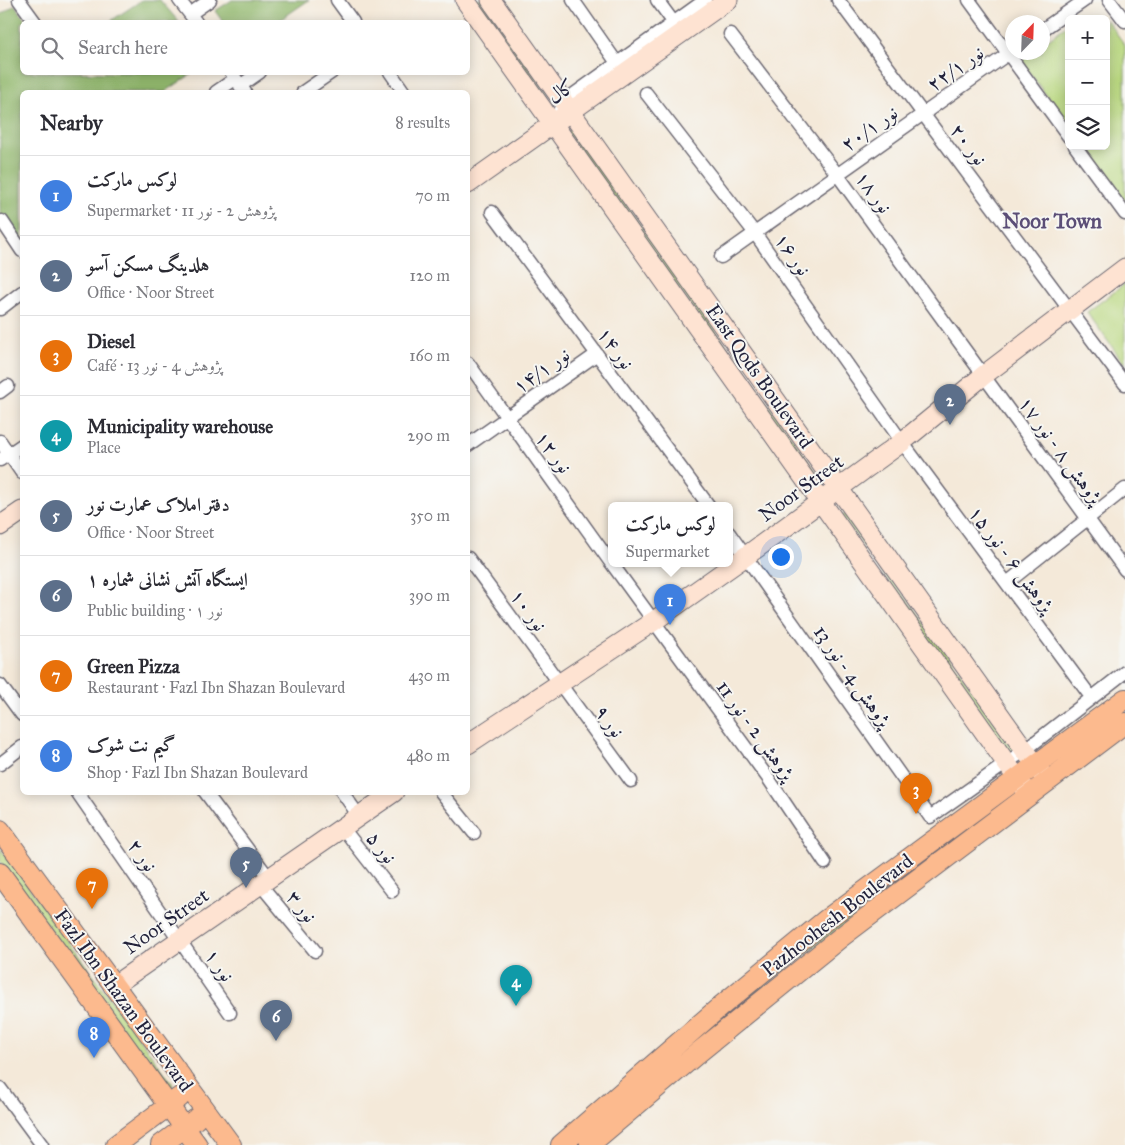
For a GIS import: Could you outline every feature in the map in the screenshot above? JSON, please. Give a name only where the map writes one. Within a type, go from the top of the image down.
[{"type":"main road","name":"East Qods Boulevard","points":[[465,0],[822,500],[1023,787]]},
{"type":"main road","name":"East Qods Boulevard","points":[[491,0],[1048,782]]},
{"type":"main road","name":"کال","points":[[470,183],[554,123],[567,107],[728,0]]},
{"type":"main road","name":"Noor Street","points":[[733,565],[902,442],[984,375],[1125,268]]},
{"type":"main road","points":[[0,526],[20,512]]},
{"type":"main road","name":"Noor Street","points":[[470,743],[654,622],[731,567]]},
{"type":"main road","name":"Pazhoohesh Boulevard","points":[[589,1145],[698,1052],[1023,787],[1030,758],[1125,699]]},
{"type":"main road","name":"Pazhoohesh Boulevard","points":[[561,1145],[721,1006],[814,930],[1023,787],[1048,782],[1125,723]]},
{"type":"main road","name":"Noor Street","points":[[113,986],[342,826],[390,795]]},
{"type":"main road","name":"Fazl Ibn Shazan Boulevard","points":[[0,830],[231,1145]]},
{"type":"main road","name":"Fazl Ibn Shazan Boulevard","points":[[0,873],[198,1145]]},
{"type":"main road","points":[[116,1145],[190,1090]]},
{"type":"main road","points":[[161,1145],[206,1112]]},
{"type":"street","points":[[19,0],[34,20]]},
{"type":"street","points":[[179,0],[193,18],[210,0]]},
{"type":"street","points":[[337,0],[352,20]]},
{"type":"street","points":[[573,0],[618,63]]},
{"type":"street","points":[[657,0],[674,22]]},
{"type":"street","name":"کال","points":[[567,107],[618,63],[705,0]]},
{"type":"street","name":"نور ۲۰","points":[[838,0],[1125,384]]},
{"type":"street","points":[[969,0],[1005,46]]},
{"type":"street","points":[[1050,24],[1085,0]]},
{"type":"street","points":[[1109,0],[1125,21]]},
{"type":"street","name":"نور ۱۸","points":[[730,34],[837,174],[984,375]]},
{"type":"street","name":"نور ۲۲/۱","points":[[923,113],[1005,56]]},
{"type":"street","points":[[1016,60],[1065,131]]},
{"type":"street","points":[[220,90],[253,75]]},
{"type":"street","points":[[306,90],[328,75]]},
{"type":"street","points":[[392,75],[403,90]]},
{"type":"street","name":"نور ۱۶","points":[[646,93],[754,232],[902,442]]},
{"type":"street","name":"نور ۲۰/۱","points":[[721,257],[923,113]]},
{"type":"street","points":[[1078,150],[1125,214]]},
{"type":"street","name":"نور ۱۴","points":[[492,212],[706,502]]},
{"type":"street","points":[[2,221],[20,248]]},
{"type":"street","points":[[0,309],[20,294]]},
{"type":"street","name":"نور ۱۴/۱","points":[[470,443],[597,354]]},
{"type":"street","name":"نور ۱۲","points":[[470,366],[608,557]]},
{"type":"street","name":"پژوهش ۸ - نور ۱۷","points":[[984,375],[1125,570]]},
{"type":"street","points":[[0,441],[4,457],[20,471]]},
{"type":"street","name":"پژوهش ۶ - نور ۱۵","points":[[902,442],[1092,697]]},
{"type":"street","points":[[4,457],[20,446]]},
{"type":"street","points":[[1007,583],[1125,489]]},
{"type":"street","points":[[733,538],[746,556]]},
{"type":"street","name":"پژوهش 4 - نور 13","points":[[746,556],[930,816],[1006,763]]},
{"type":"street","name":"نور ۱۰","points":[[470,561],[560,684]]},
{"type":"street","name":"نور ۱۲","points":[[615,567],[654,622]]},
{"type":"street","name":"پژوهش 2 - نور 11","points":[[654,622],[768,778],[825,863]]},
{"type":"street","points":[[1006,763],[1030,758],[1092,697],[1125,672]]},
{"type":"street","points":[[0,684],[20,712]]},
{"type":"street","name":"نور ۹","points":[[560,684],[631,781]]},
{"type":"street","points":[[0,764],[20,749]]},
{"type":"street","name":"نور ۲","points":[[79,795],[179,940]]},
{"type":"street","name":"نور ۳","points":[[207,795],[264,881],[314,951]]},
{"type":"street","points":[[344,795],[359,816]]},
{"type":"street","points":[[444,795],[474,833]]},
{"type":"street","name":"نور ۵","points":[[342,826],[392,891]]},
{"type":"street","name":"نور ۱","points":[[179,940],[230,1013]]},
{"type":"street","points":[[0,1088],[42,1145]]},
{"type":"green space","points":[[142,0],[160,0],[177,20],[112,20]]},
{"type":"green space","points":[[232,0],[309,0],[280,20],[222,20],[215,11]]},
{"type":"green space","points":[[471,0],[482,0],[550,96],[548,99],[546,100]]},
{"type":"green space","points":[[15,5],[26,20],[20,20],[20,75],[190,75],[168,90],[20,90],[20,242],[5,215],[0,218],[0,15]]},
{"type":"green space","points":[[1110,24],[1125,45],[1125,202],[1086,150],[1110,150]]},
{"type":"green space","points":[[1065,27],[1065,121],[1023,64],[1024,60],[1050,60],[1050,38]]},
{"type":"green space","points":[[572,128],[816,472],[814,474],[811,473],[567,132]]},
{"type":"green space","points":[[1125,284],[1125,365],[1087,312]]},
{"type":"green space","points":[[845,514],[1017,751],[1010,755],[842,516]]},
{"type":"green space","points":[[1016,791],[737,1008],[577,1145],[570,1145],[802,949]]},
{"type":"green space","points":[[0,848],[172,1083],[171,1090],[166,1088],[0,861]]},
{"type":"place","name":"هلدینگ مسکن آسو","points":[[950,425]]},
{"type":"place","name":"لوکس مارکت","points":[[670,625]]},
{"type":"place","name":"Diesel","points":[[916,814]]},
{"type":"place","name":"دفتر املاک عمارت نور","points":[[246,888]]},
{"type":"place","name":"Green Pizza","points":[[92,909]]},
{"type":"place","name":"Municipality warehouse","points":[[516,1006]]},
{"type":"place","name":"ایستگاه آتش نشانی شماره ۱","points":[[276,1041]]},
{"type":"place","name":"گیم نت شوک","points":[[94,1058]]},
{"type":"district","name":"Noor Town","points":[[1052,221]]}]
